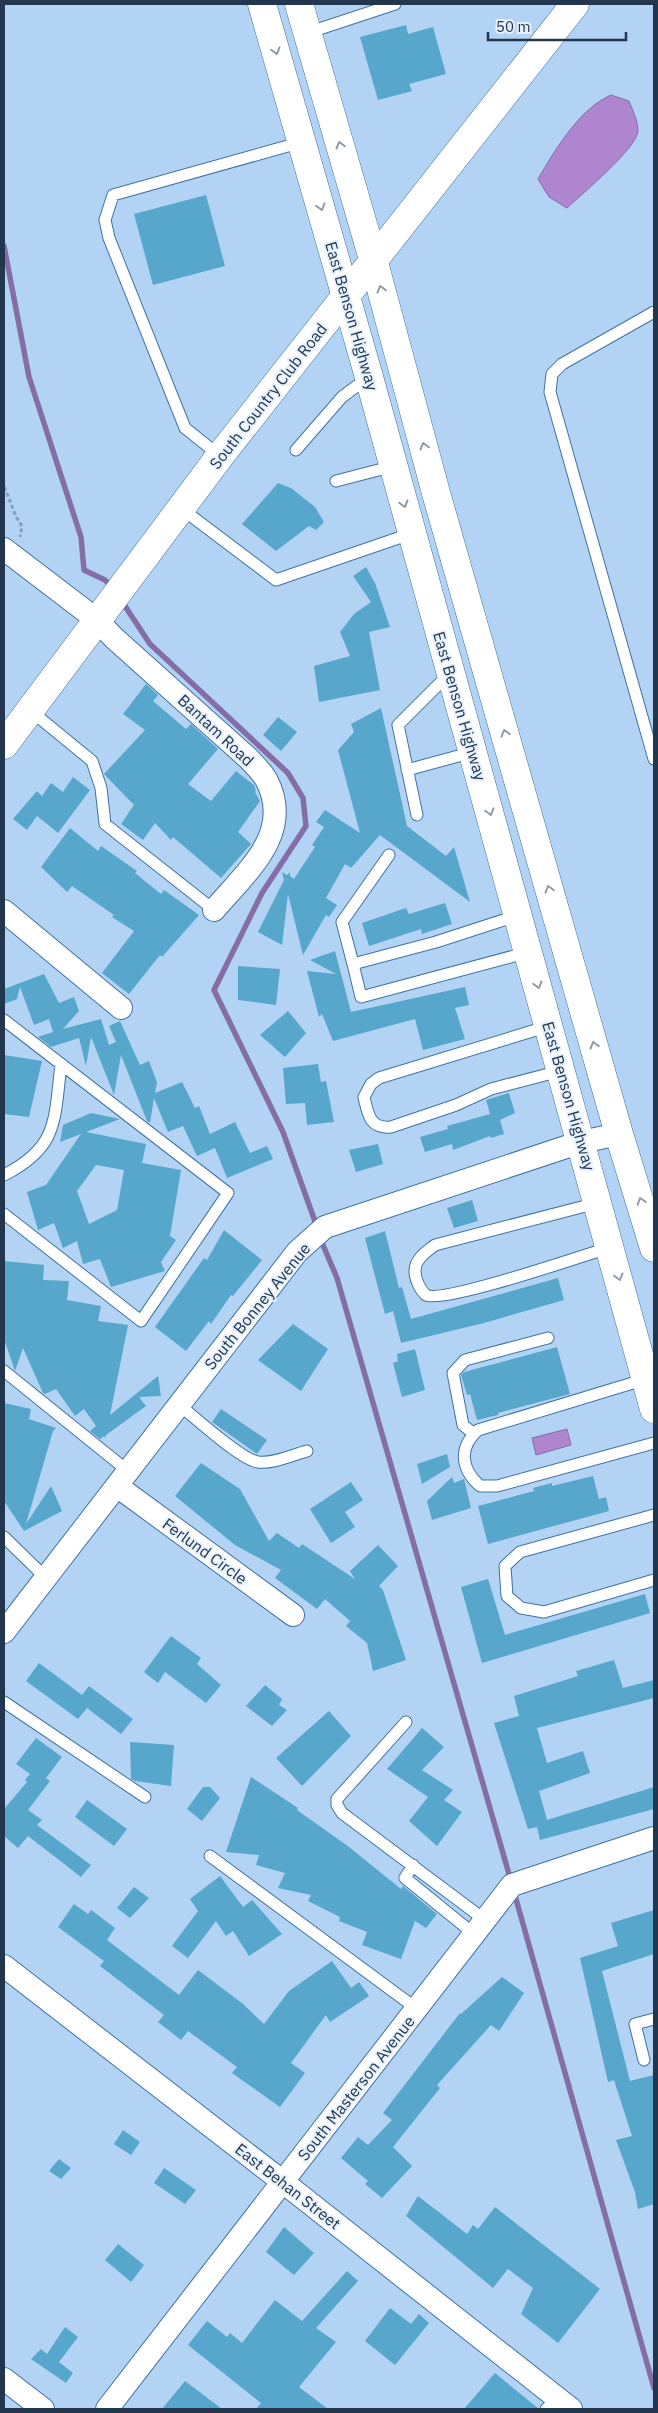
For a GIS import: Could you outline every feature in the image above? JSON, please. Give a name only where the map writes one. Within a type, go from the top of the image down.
[{"type":"main road","name":"East Benson Highway","points":[[262,4],[413,534],[654,1409]]},
{"type":"main road","name":"East Benson Highway","points":[[299,4],[373,259],[436,493],[619,1134],[654,1248]]},
{"type":"main road","name":"South Country Club Road","points":[[4,745],[220,456],[346,296],[567,6]]},
{"type":"street","name":"Bantam Road","points":[[8,552],[97,620],[114,638],[248,758],[265,778],[273,805],[273,832],[266,847],[214,910]]},
{"type":"street","points":[[4,911],[121,1008]]},
{"type":"street","name":"South Bonney Avenue","points":[[4,1632],[297,1252],[325,1227],[581,1142],[619,1134]]},
{"type":"street","name":"Ferlund Circle","points":[[122,1479],[293,1616]]},
{"type":"street","name":"South Masterson Avenue","points":[[108,2409],[512,1885],[654,1838]]},
{"type":"street","name":"East Behan Street","points":[[4,1966],[283,2182],[558,2406]]},
{"type":"street","points":[[4,2379],[43,2409]]},
{"type":"lane","points":[[307,33],[396,4]]},
{"type":"lane","points":[[220,456],[185,428],[109,238],[106,220],[113,196],[302,142]]},
{"type":"lane","points":[[654,312],[562,364],[552,374],[550,383],[553,402],[654,758]]},
{"type":"lane","points":[[296,450],[342,397],[369,377]]},
{"type":"lane","points":[[336,481],[394,466]]},
{"type":"lane","points":[[182,509],[276,580],[413,534]]},
{"type":"lane","points":[[417,816],[398,725],[451,672]]},
{"type":"lane","points":[[31,711],[92,761],[101,788],[105,824],[214,910]]},
{"type":"lane","points":[[407,770],[473,752]]},
{"type":"lane","points":[[389,855],[342,922],[361,997],[529,952]]},
{"type":"lane","points":[[353,964],[436,942],[519,915]]},
{"type":"lane","points":[[4,1020],[228,1193],[141,1321],[4,1214]]},
{"type":"lane","points":[[549,1026],[379,1078],[371,1084],[364,1098],[368,1117],[372,1123],[382,1128],[391,1127],[456,1105],[491,1089],[562,1070]]},
{"type":"lane","points":[[4,1175],[38,1153],[46,1141],[55,1112],[61,1064]]},
{"type":"lane","points":[[598,1203],[435,1245],[418,1261],[415,1272],[419,1287],[427,1295],[439,1297],[484,1286],[611,1248]]},
{"type":"lane","points":[[474,1434],[464,1425],[453,1373],[465,1360],[548,1338]]},
{"type":"lane","points":[[4,1371],[122,1479]]},
{"type":"lane","points":[[646,1379],[478,1430],[466,1446],[464,1462],[469,1477],[480,1486],[497,1486],[654,1443]]},
{"type":"lane","points":[[179,1404],[244,1456],[257,1462],[275,1461],[307,1451]]},
{"type":"lane","points":[[654,1515],[520,1552],[505,1566],[507,1596],[521,1608],[544,1612],[654,1580]]},
{"type":"lane","points":[[4,1537],[46,1578]]},
{"type":"lane","points":[[4,1702],[146,1797]]},
{"type":"lane","points":[[406,1722],[338,1799],[337,1805],[342,1813],[414,1865],[480,1927]]},
{"type":"lane","points":[[210,1856],[417,2008]]},
{"type":"lane","points":[[414,1865],[405,1878],[480,1927]]},
{"type":"lane","points":[[644,2060],[635,2024],[654,2019]]},
{"type":"path","points":[[4,488],[10,499],[13,514],[22,526],[21,537],[8,552]]},
{"type":"shaded area","points":[[611,95],[629,101],[637,124],[638,131],[635,139],[619,159],[567,208],[549,197],[538,179],[560,143],[578,120],[599,101]]},
{"type":"shaded area","points":[[567,1429],[571,1445],[536,1455],[532,1438]]},
{"type":"building","points":[[406,25],[408,34],[433,27],[446,74],[409,84],[412,91],[378,100],[360,37]]},
{"type":"building","points":[[206,195],[225,266],[153,285],[134,214]]},
{"type":"building","points":[[278,483],[291,488],[315,507],[324,522],[316,530],[309,526],[276,551],[242,524]]},
{"type":"building","points":[[366,567],[375,583],[390,627],[369,632],[380,690],[319,702],[314,666],[350,656],[340,632],[354,614],[371,602],[353,576]]},
{"type":"building","points":[[146,684],[158,695],[153,701],[186,729],[191,724],[218,749],[188,784],[211,801],[236,771],[254,785],[255,792],[260,801],[238,832],[251,844],[221,878],[173,837],[171,840],[155,823],[143,840],[121,824],[134,805],[104,774],[145,730],[123,714]]},
{"type":"building","points":[[381,708],[407,826],[446,856],[454,847],[470,902],[380,835],[351,868],[345,864],[326,898],[337,905],[329,917],[326,915],[303,955],[288,894],[282,945],[258,932],[284,880],[282,872],[287,875],[290,872],[290,876],[294,879],[315,847],[312,845],[324,827],[316,822],[325,810],[360,833],[338,750],[354,732],[351,724]]},
{"type":"building","points":[[278,717],[297,732],[281,751],[263,735]]},
{"type":"building","points":[[73,777],[90,790],[58,833],[37,816],[27,830],[13,819],[37,791],[42,796],[51,783],[63,792]]},
{"type":"building","points":[[70,828],[98,851],[101,846],[137,871],[135,873],[161,894],[164,890],[199,915],[162,957],[160,955],[129,994],[102,973],[134,931],[112,917],[114,915],[72,886],[67,892],[41,867]]},
{"type":"building","points":[[445,903],[452,924],[422,934],[421,929],[369,946],[362,923],[406,908],[409,914]]},
{"type":"building","points":[[335,951],[351,1012],[465,987],[469,1005],[455,1008],[465,1039],[423,1050],[415,1019],[333,1041],[322,1014],[319,1017],[307,971],[336,974],[310,960]]},
{"type":"building","points":[[238,966],[280,969],[276,1005],[238,1000]]},
{"type":"building","points":[[44,974],[59,1003],[74,997],[79,1011],[63,1029],[101,1019],[109,1045],[116,1042],[109,1026],[120,1021],[140,1065],[149,1061],[157,1082],[155,1093],[182,1082],[195,1108],[199,1106],[210,1134],[235,1122],[250,1153],[267,1146],[273,1159],[227,1178],[215,1148],[197,1156],[183,1126],[168,1132],[154,1098],[150,1123],[147,1121],[121,1055],[114,1095],[91,1037],[86,1066],[79,1038],[51,1047],[38,1037],[53,1032],[49,1019],[34,1025],[20,987],[17,999],[4,1004],[4,989]]},
{"type":"building","points":[[288,1011],[306,1033],[285,1057],[260,1035]]},
{"type":"building","points":[[4,1055],[42,1061],[29,1117],[4,1114]]},
{"type":"building","points":[[318,1064],[321,1082],[326,1081],[334,1122],[307,1125],[305,1103],[286,1104],[283,1068]]},
{"type":"building","points":[[509,1093],[515,1113],[500,1120],[504,1134],[491,1138],[490,1136],[453,1150],[452,1144],[425,1152],[420,1137],[448,1129],[447,1126],[490,1114],[486,1100]]},
{"type":"building","points":[[91,1113],[120,1119],[86,1132],[146,1144],[142,1163],[181,1170],[170,1236],[176,1240],[161,1262],[165,1271],[111,1287],[100,1259],[83,1264],[77,1241],[63,1248],[54,1223],[38,1230],[27,1192],[46,1185],[81,1134],[60,1142],[63,1125]],"holes":[[[96,1165],[124,1170],[117,1210],[89,1224],[77,1191]]]},
{"type":"building","points":[[378,1144],[383,1164],[356,1172],[349,1150]]},
{"type":"building","points":[[472,1200],[478,1221],[454,1228],[447,1208]]},
{"type":"building","points":[[224,1230],[262,1260],[233,1296],[231,1295],[211,1324],[209,1321],[186,1351],[155,1327],[204,1258],[207,1260]]},
{"type":"building","points":[[385,1231],[399,1288],[402,1287],[411,1319],[558,1278],[564,1300],[484,1323],[401,1343],[393,1311],[385,1314],[365,1238]]},
{"type":"building","points":[[4,1261],[44,1265],[43,1280],[69,1281],[67,1300],[101,1306],[98,1321],[128,1325],[110,1415],[158,1376],[161,1396],[139,1397],[146,1406],[106,1435],[105,1438],[104,1436],[100,1439],[90,1431],[96,1426],[84,1409],[75,1416],[56,1389],[45,1394],[43,1393],[23,1348],[15,1371],[4,1339]]},
{"type":"building","points":[[293,1324],[328,1349],[301,1391],[258,1360]]},
{"type":"building","points":[[557,1347],[570,1394],[477,1420],[470,1394],[467,1395],[461,1375],[464,1372]]},
{"type":"building","points":[[415,1349],[425,1390],[402,1397],[393,1363],[398,1361],[397,1354]]},
{"type":"building","points":[[4,1403],[31,1409],[29,1419],[56,1428],[53,1431],[26,1524],[51,1486],[62,1511],[24,1531],[4,1501]]},
{"type":"building","points":[[221,1409],[267,1440],[257,1454],[212,1422]]},
{"type":"building","points":[[447,1454],[450,1467],[422,1484],[417,1464]]},
{"type":"building","points":[[201,1463],[240,1489],[269,1541],[277,1533],[299,1548],[302,1544],[355,1579],[350,1571],[378,1545],[398,1566],[379,1586],[383,1590],[406,1660],[373,1671],[367,1643],[346,1626],[350,1621],[325,1599],[317,1609],[275,1578],[281,1570],[235,1545],[175,1496]]},
{"type":"building","points":[[593,1476],[599,1499],[606,1497],[609,1511],[488,1544],[478,1506],[534,1491],[533,1488],[552,1483],[552,1486]]},
{"type":"building","points":[[452,1477],[454,1483],[464,1479],[471,1508],[432,1520],[427,1501]]},
{"type":"building","points":[[351,1482],[363,1500],[345,1512],[355,1527],[331,1543],[310,1509]]},
{"type":"building","points":[[488,1579],[505,1635],[645,1594],[650,1613],[482,1663],[461,1587]]},
{"type":"building","points":[[171,1636],[201,1658],[197,1664],[221,1685],[206,1703],[165,1672],[158,1683],[144,1672]]},
{"type":"building","points":[[614,1660],[623,1688],[654,1680],[654,1698],[537,1728],[547,1763],[583,1751],[590,1773],[539,1791],[547,1820],[654,1787],[654,1809],[540,1840],[537,1827],[528,1829],[494,1723],[519,1716],[514,1696],[578,1676],[576,1671]]},
{"type":"building","points":[[39,1663],[82,1695],[89,1686],[133,1719],[121,1734],[87,1708],[78,1719],[26,1681]]},
{"type":"building","points":[[265,1685],[282,1699],[279,1705],[287,1710],[272,1726],[246,1706]]},
{"type":"building","points":[[329,1711],[351,1736],[302,1786],[276,1758]]},
{"type":"building","points":[[422,1728],[444,1747],[422,1770],[453,1790],[444,1800],[462,1812],[437,1846],[409,1821],[428,1797],[387,1769]]},
{"type":"building","points":[[36,1738],[62,1757],[46,1778],[50,1781],[28,1810],[42,1820],[37,1825],[91,1865],[81,1877],[28,1836],[18,1848],[4,1836],[4,1809],[27,1782],[25,1780],[30,1774],[16,1764]]},
{"type":"building","points":[[130,1742],[174,1745],[171,1786],[131,1779]]},
{"type":"building","points":[[251,1777],[298,1808],[297,1810],[349,1847],[401,1889],[403,1886],[437,1914],[426,1928],[415,1921],[401,1959],[362,1945],[367,1932],[339,1921],[340,1917],[308,1901],[311,1895],[278,1888],[285,1873],[256,1865],[259,1855],[226,1852]]},
{"type":"building","points":[[203,1787],[210,1787],[220,1798],[202,1821],[187,1809]]},
{"type":"building","points":[[87,1800],[127,1829],[114,1846],[75,1817]]},
{"type":"building","points":[[220,1876],[243,1907],[252,1900],[282,1934],[249,1956],[233,1931],[226,1936],[216,1921],[188,1958],[172,1946],[198,1911],[190,1899]]},
{"type":"building","points":[[134,1887],[149,1898],[130,1918],[117,1908]]},
{"type":"building","points":[[74,1904],[88,1914],[91,1910],[115,1928],[107,1940],[179,1995],[198,1970],[243,2004],[264,2024],[289,1991],[332,1961],[351,1988],[359,1982],[369,1996],[330,2022],[326,2015],[291,2063],[305,2073],[280,2107],[232,2073],[237,2067],[188,2031],[181,2040],[158,2022],[164,2015],[100,1966],[104,1961],[58,1927]]},
{"type":"building","points":[[654,1910],[654,1954],[602,1971],[630,2081],[654,2075],[654,2204],[638,2209],[635,2192],[616,2140],[632,2136],[614,2080],[608,2082],[580,1958],[618,1946],[611,1923]]},
{"type":"building","points":[[502,1977],[524,1993],[499,2031],[491,2025],[437,2085],[440,2088],[393,2147],[412,2166],[382,2198],[365,2184],[368,2181],[341,2158],[358,2137],[368,2145],[392,2120],[383,2113],[460,2013]]},
{"type":"building","points":[[123,2130],[140,2142],[131,2155],[114,2144]]},
{"type":"building","points":[[59,2159],[71,2168],[61,2179],[49,2171]]},
{"type":"building","points":[[164,2168],[196,2190],[185,2204],[154,2183]]},
{"type":"building","points":[[418,2196],[467,2234],[473,2225],[478,2229],[495,2207],[600,2289],[558,2343],[521,2314],[533,2288],[508,2269],[493,2288],[406,2216]]},
{"type":"building","points":[[284,2227],[314,2253],[294,2275],[266,2252]]},
{"type":"building","points":[[118,2244],[144,2265],[131,2282],[105,2260]]},
{"type":"building","points":[[347,2271],[358,2281],[316,2328],[336,2342],[299,2387],[328,2409],[256,2409],[261,2403],[188,2345],[207,2321],[227,2337],[230,2333],[242,2343],[275,2300],[302,2321]]},
{"type":"building","points":[[390,2308],[411,2324],[419,2314],[429,2323],[395,2365],[365,2341]]},
{"type":"building","points":[[65,2327],[78,2337],[59,2362],[73,2373],[66,2383],[31,2359],[41,2349],[47,2354]]},
{"type":"building","points":[[495,2373],[539,2409],[464,2409]]},
{"type":"building","points":[[185,2381],[222,2409],[162,2409]]},
{"type":"waterway","points":[[4,246],[29,377],[81,537],[84,570],[105,580],[113,588]]},
{"type":"waterway","points":[[121,600],[150,644],[288,773],[303,798],[306,826],[262,893],[214,990],[283,1132],[317,1227]]},
{"type":"waterway","points":[[320,1238],[337,1278],[511,1881]]},
{"type":"waterway","points":[[514,1892],[654,2388]]}]
